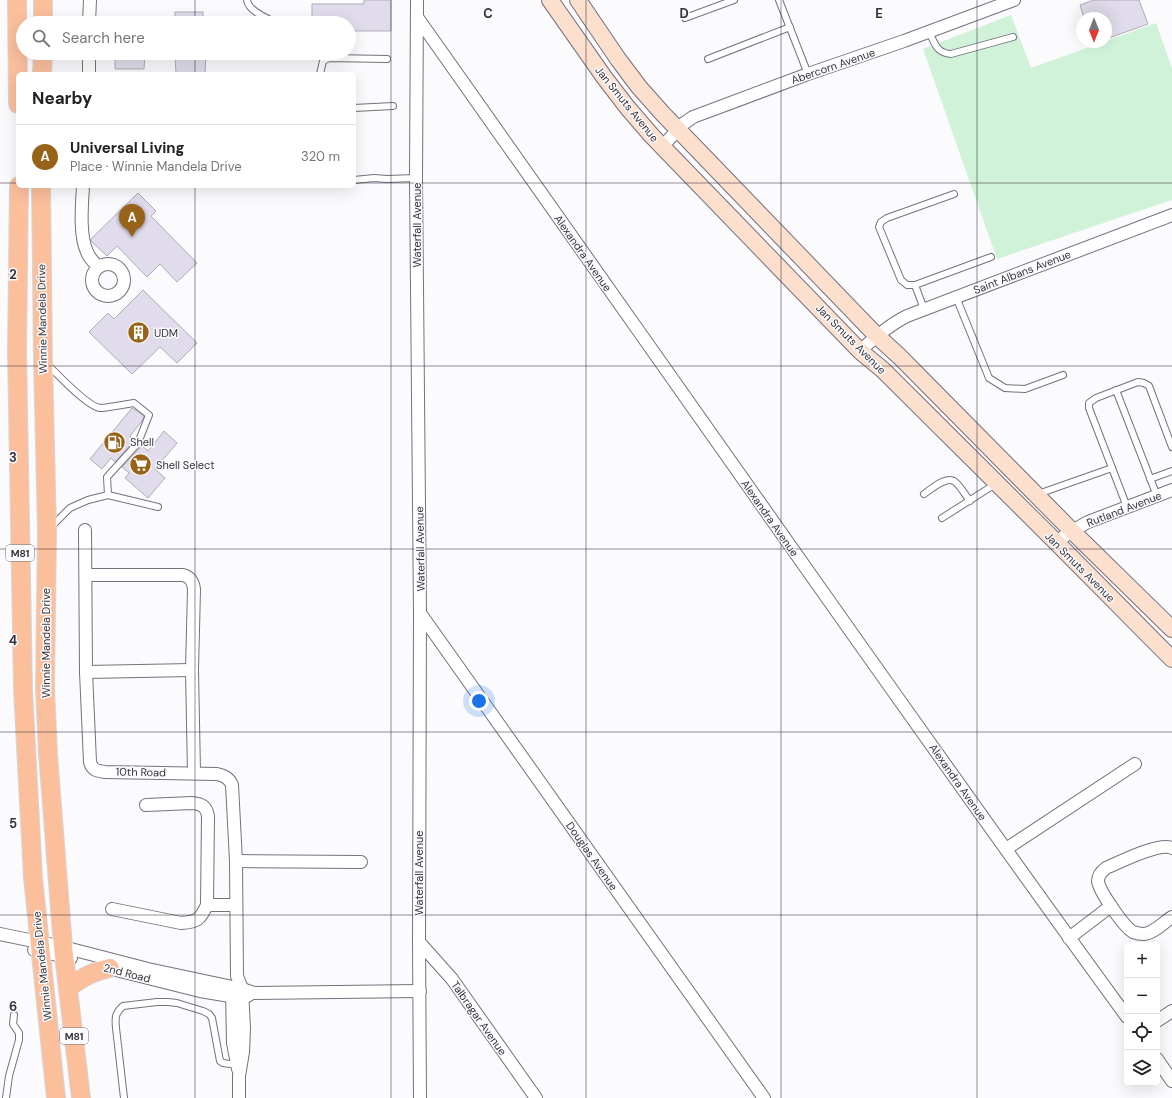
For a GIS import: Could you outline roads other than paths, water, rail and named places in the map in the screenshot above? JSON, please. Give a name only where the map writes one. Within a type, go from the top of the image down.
[{"type":"main road","points":[[17,0],[17,16]]},
{"type":"main road","points":[[43,0],[43,16]]},
{"type":"main road","name":"Jan Smuts Avenue","points":[[550,0],[608,83],[662,147],[860,351],[883,370],[1172,659]]},
{"type":"main road","name":"Jan Smuts Avenue","points":[[578,0],[639,87],[678,130],[876,335],[900,357],[1072,531],[1172,629]]},
{"type":"main road","points":[[18,60],[18,72]]},
{"type":"main road","points":[[42,72],[43,60]]},
{"type":"main road","name":"Winnie Mandela Drive","points":[[19,188],[17,351],[23,689],[33,878],[56,1098]]},
{"type":"main road","name":"Winnie Mandela Drive","points":[[41,188],[47,531],[45,688],[48,754],[64,952],[82,1098]]},
{"type":"main road","points":[[68,988],[88,974],[110,968]]},
{"type":"street","points":[[89,16],[90,0]]},
{"type":"street","name":"Waterfall Avenue","points":[[417,0],[416,178],[420,614],[420,1098]]},
{"type":"street","name":"Abercorn Avenue","points":[[662,147],[688,120],[693,117],[1014,0]]},
{"type":"street","name":"Alexandra Avenue","points":[[417,16],[640,334],[1069,938],[1125,1014]]},
{"type":"street","points":[[89,60],[89,72]]},
{"type":"street","points":[[83,188],[82,230],[84,243],[91,259],[98,267]]},
{"type":"street","name":"Saint Albans Avenue","points":[[860,351],[876,335],[897,321],[924,309],[1172,215]]},
{"type":"street","name":"Rutland Avenue","points":[[1056,542],[1088,522],[1172,490]]},
{"type":"street","name":"10th Road","points":[[85,530],[86,672],[91,766],[95,770],[105,772],[217,774],[225,776],[230,780],[232,786],[236,861],[237,990],[243,1052],[238,1070],[239,1098]]},
{"type":"street","points":[[86,575],[183,575],[188,576],[191,579],[194,590],[192,670],[194,773]]},
{"type":"street","name":"Douglas Avenue","points":[[420,614],[764,1098]]},
{"type":"street","points":[[86,672],[192,670]]},
{"type":"street","points":[[1006,849],[1135,764]]},
{"type":"street","points":[[112,909],[181,923],[198,920],[203,914],[207,905],[208,816],[204,806],[192,803],[146,805]]},
{"type":"street","points":[[1172,848],[1156,848],[1106,868],[1098,877],[1098,884],[1111,906],[1132,932],[1137,934],[1149,933],[1172,917]]},
{"type":"street","points":[[236,861],[361,862]]},
{"type":"street","points":[[207,905],[236,906]]},
{"type":"street","points":[[1069,938],[1111,906]]},
{"type":"street","name":"2nd Road","points":[[0,934],[40,947]]},
{"type":"street","name":"2nd Road","points":[[0,941],[40,947],[148,969],[254,993],[420,991]]},
{"type":"street","name":"Talbragar Avenue","points":[[419,942],[452,979],[536,1098]]},
{"type":"street","name":"2nd Road","points":[[64,952],[110,968],[200,991],[237,990]]},
{"type":"street","points":[[1160,1019],[1172,1011]]},
{"type":"street","points":[[1160,1063],[1171,1076]]},
{"type":"lane","points":[[247,0],[248,5],[262,16]]},
{"type":"lane","points":[[685,18],[734,0]]},
{"type":"lane","points":[[780,0],[808,74]]},
{"type":"lane","points":[[708,59],[790,27]]},
{"type":"lane","points":[[929,32],[940,51],[944,54],[951,54],[1013,37]]},
{"type":"lane","points":[[356,58],[387,59]]},
{"type":"lane","points":[[321,72],[324,61]]},
{"type":"lane","points":[[356,108],[393,106]]},
{"type":"lane","points":[[356,180],[374,178],[416,178]]},
{"type":"lane","points":[[954,194],[887,218],[882,222],[879,227],[901,280],[907,285],[915,285],[991,257]]},
{"type":"lane","points":[[915,285],[924,309]]},
{"type":"lane","points":[[956,297],[988,378],[1005,388],[1025,389],[1063,375]]},
{"type":"lane","points":[[43,360],[87,401],[100,408],[134,403],[149,415],[138,443],[107,477],[108,495]]},
{"type":"lane","points":[[1127,507],[1089,408],[1089,402],[1138,382],[1150,386],[1172,447]]},
{"type":"lane","points":[[1116,390],[1157,496]]},
{"type":"lane","points":[[1037,495],[1112,468]]},
{"type":"lane","points":[[1150,479],[1172,471]]},
{"type":"lane","points":[[924,494],[945,480],[951,479],[955,481],[970,501]]},
{"type":"lane","points":[[942,518],[997,483]]},
{"type":"lane","points":[[47,531],[70,508],[88,500],[108,495],[158,507]]},
{"type":"lane","points":[[124,1098],[115,1018],[118,1010],[123,1006],[168,1002],[203,1010],[212,1018],[220,1061],[238,1070]]},
{"type":"lane","points":[[6,1098],[9,1076],[19,1040],[19,1033],[13,1024],[14,1015]]},
{"type":"place","name":"Universal Living","points":[[132,237]]},
{"type":"place","name":"UDM","points":[[139,333]]},
{"type":"place","name":"Shell","points":[[114,442]]},
{"type":"place","name":"Shell Select","points":[[141,465]]}]
